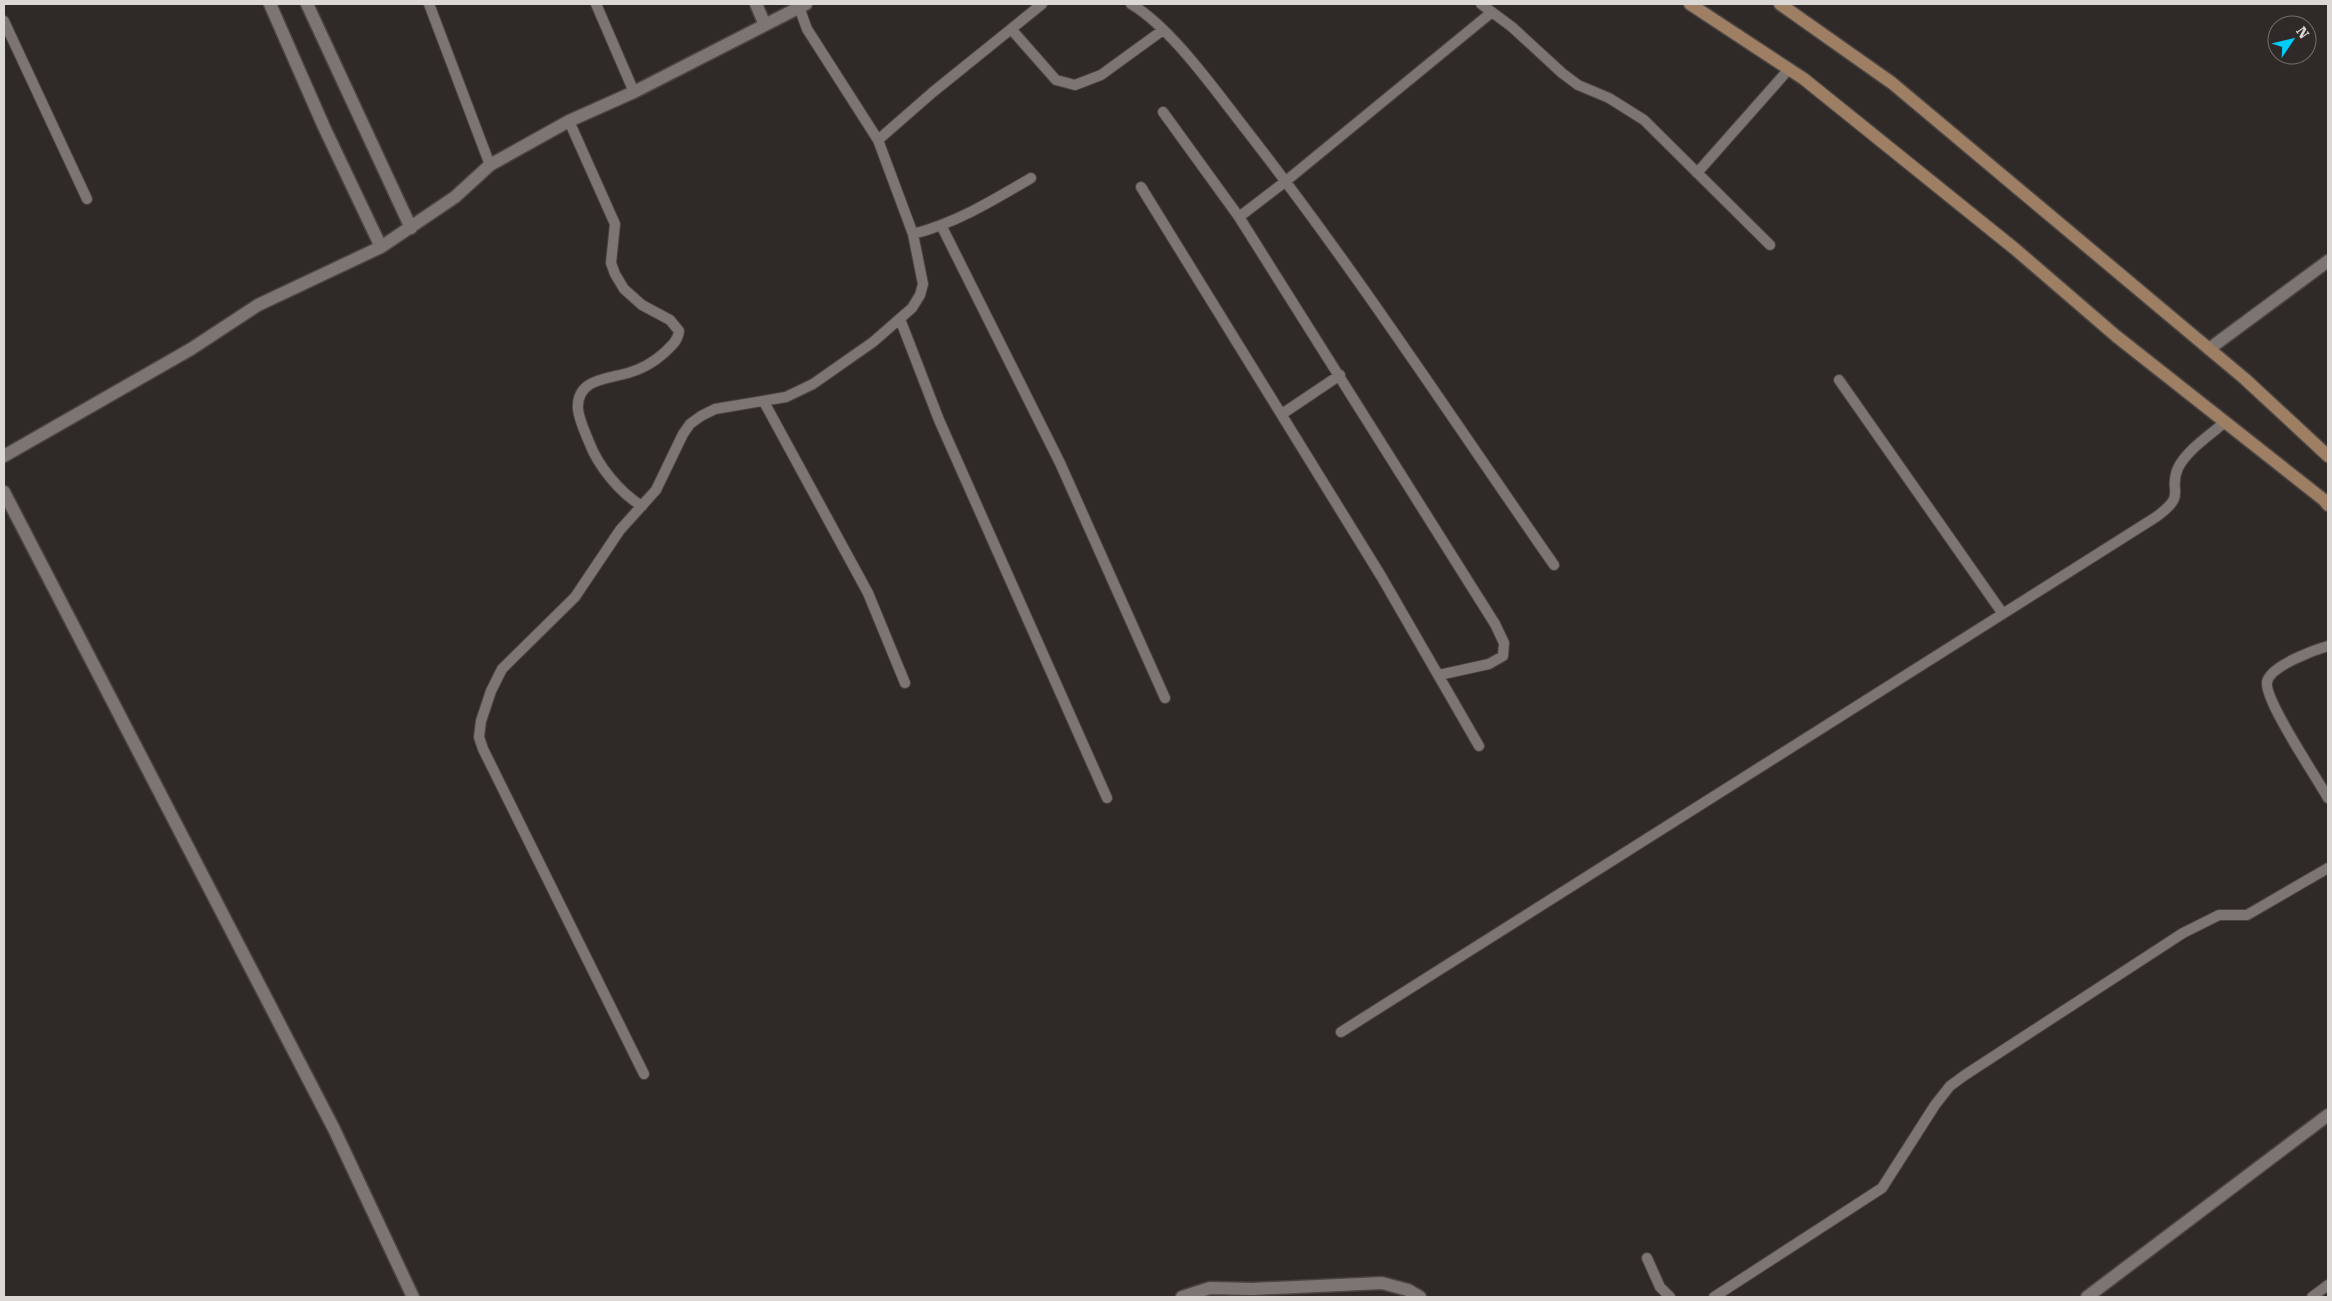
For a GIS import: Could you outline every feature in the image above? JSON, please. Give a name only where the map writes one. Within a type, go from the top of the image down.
[{"type":"street","points":[[270,4],[324,127],[381,247]]},
{"type":"street","points":[[307,4],[411,228]]},
{"type":"street","points":[[756,4],[765,25]]},
{"type":"street","points":[[1690,4],[1789,69],[2008,243],[2116,336],[2324,500],[2328,506]]},
{"type":"street","points":[[1780,4],[1892,83],[2209,349],[2328,456]]},
{"type":"street","points":[[4,456],[191,349],[258,305],[381,247],[455,197],[490,165],[569,121],[634,92],[801,5]]},
{"type":"street","points":[[2209,349],[2328,261]]},
{"type":"street","points":[[4,492],[334,1129],[413,1297]]},
{"type":"street","points":[[2087,1297],[2328,1115]]},
{"type":"street","points":[[1182,1297],[1210,1288],[1252,1289],[1382,1283],[1408,1290],[1420,1297]]},
{"type":"lane","points":[[429,4],[490,165]]},
{"type":"lane","points":[[596,4],[634,92]]},
{"type":"lane","points":[[878,140],[933,92],[1042,4]]},
{"type":"lane","points":[[1130,4],[1144,7],[1205,78],[1286,181],[1348,267],[1554,566]]},
{"type":"lane","points":[[1481,4],[1512,27],[1562,73],[1578,85],[1609,98],[1644,120],[1770,245]]},
{"type":"lane","points":[[644,1074],[483,749],[479,737],[481,721],[491,691],[502,669],[575,597],[620,530],[658,486],[683,434],[690,424],[701,416],[715,410],[786,397],[813,384],[873,342],[912,308],[920,295],[924,284],[912,234],[878,140],[807,29],[801,5]]},
{"type":"lane","points":[[1239,217],[1286,181],[1492,12]]},
{"type":"lane","points":[[4,21],[88,199]]},
{"type":"lane","points":[[1011,29],[1056,80],[1075,85],[1101,75],[1164,30]]},
{"type":"lane","points":[[1697,173],[1789,69]]},
{"type":"lane","points":[[1162,112],[1239,217],[1495,624],[1504,643],[1503,656],[1498,660],[1439,676]]},
{"type":"lane","points":[[569,121],[615,224],[611,262],[615,274],[624,289],[642,305],[670,320],[679,331],[674,343],[654,362],[628,373],[598,379],[584,390],[579,398],[578,410],[592,449],[624,493],[642,506]]},
{"type":"lane","points":[[912,234],[942,227],[1031,178]]},
{"type":"lane","points":[[1141,187],[1381,576],[1479,746]]},
{"type":"lane","points":[[942,227],[1060,463],[1165,698]]},
{"type":"lane","points":[[900,319],[939,420],[1107,798]]},
{"type":"lane","points":[[1282,414],[1340,375]]},
{"type":"lane","points":[[1840,380],[2003,614]]},
{"type":"lane","points":[[764,402],[868,592],[905,683]]},
{"type":"lane","points":[[1341,1032],[2168,509],[2175,501],[2177,494],[2176,476],[2182,461],[2225,422]]},
{"type":"lane","points":[[2328,646],[2317,649],[2281,666],[2269,676],[2267,682],[2272,705],[2328,798]]},
{"type":"lane","points":[[1714,1297],[1882,1188],[1935,1104],[1950,1086],[1965,1075],[2195,926],[2219,915],[2247,915],[2328,868]]},
{"type":"lane","points":[[1647,1258],[1660,1287],[1670,1297]]},
{"type":"lane","points":[[2312,1297],[2328,1285]]}]
